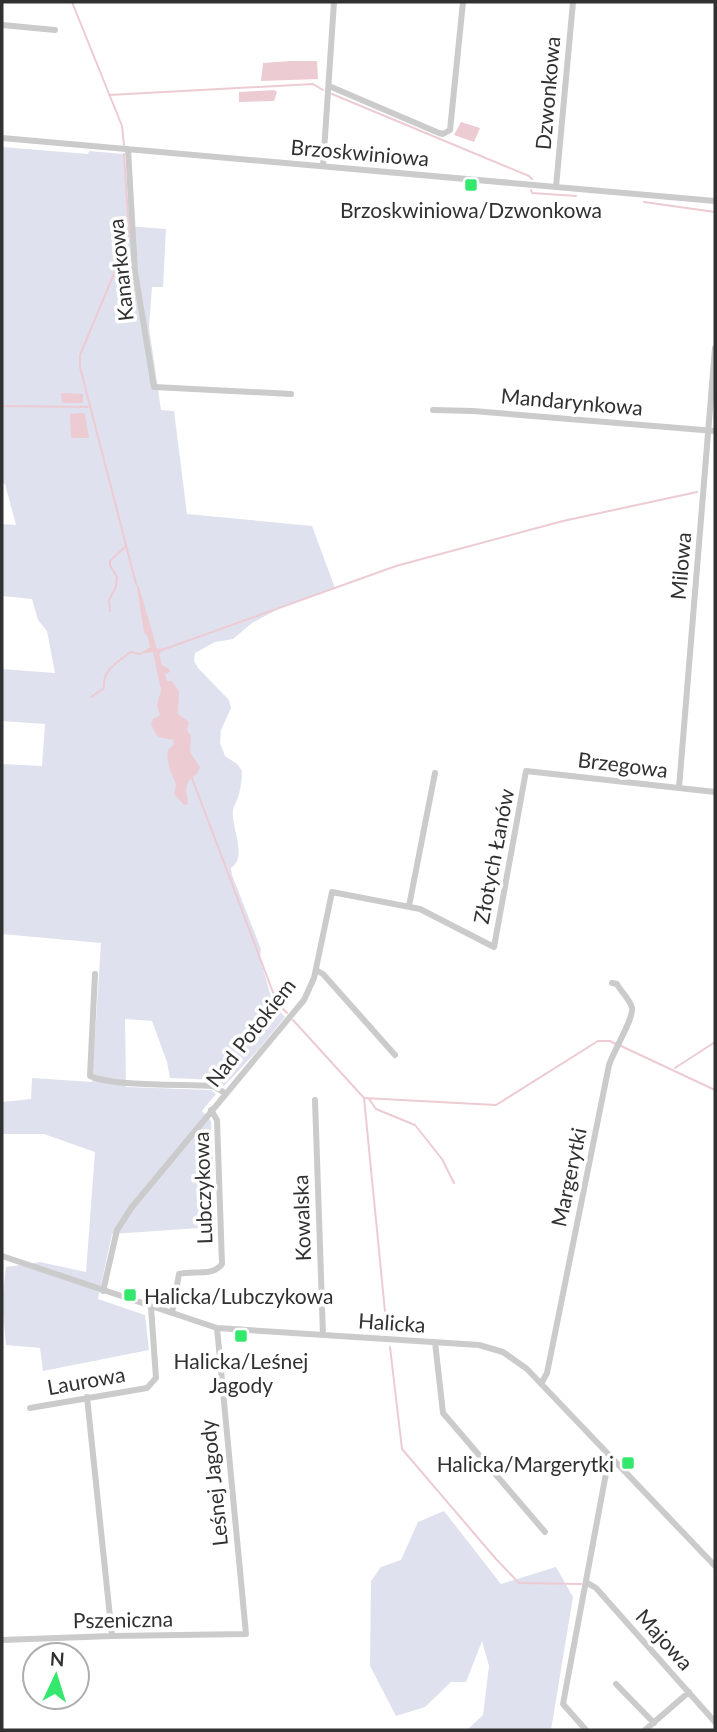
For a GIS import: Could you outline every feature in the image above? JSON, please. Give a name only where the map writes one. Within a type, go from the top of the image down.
[{"type":"street","points":[[323,166],[334,2]]},
{"type":"street","points":[[329,86],[439,133],[450,130],[463,2]]},
{"type":"street","name":"Dzwonkowa","points":[[556,187],[573,2]]},
{"type":"street","points":[[2,25],[55,30]]},
{"type":"street","name":"Brzoskwiniowa","points":[[2,138],[715,201]]},
{"type":"street","name":"Kanarkowa","points":[[128,149],[135,272],[154,387],[291,394]]},
{"type":"street","name":"Milowa","points":[[679,788],[712,430],[715,348]]},
{"type":"street","name":"Mandarynkowa","points":[[433,410],[712,430]]},
{"type":"street","name":"Brzegowa","points":[[526,771],[715,792]]},
{"type":"street","name":"Złotych Łanów","points":[[494,947],[526,771]]},
{"type":"street","points":[[409,906],[435,774]]},
{"type":"street","name":"Nad Potokiem","points":[[103,1291],[117,1230],[132,1207],[304,1000],[316,970],[332,892],[420,909],[494,947]]},
{"type":"street","points":[[316,970],[323,974],[395,1055]]},
{"type":"street","points":[[94,974],[90,1076],[133,1082],[214,1086],[225,1093]]},
{"type":"street","name":"Margerytki","points":[[541,1384],[547,1373],[609,1065],[632,1016],[633,1009],[615,984]]},
{"type":"street","name":"Kowalska","points":[[315,1100],[323,1335]]},
{"type":"street","name":"Lubczykowa","points":[[172,1313],[179,1274],[214,1271],[222,1264],[217,1119],[211,1110]]},
{"type":"street","name":"Halicka","points":[[2,1256],[217,1328],[479,1345],[503,1352],[522,1365],[541,1384],[715,1566]]},
{"type":"street","name":"Laurowa","points":[[30,1408],[147,1388],[153,1383],[156,1378],[151,1307]]},
{"type":"street","name":"Leśnej Jagody","points":[[217,1328],[246,1634]]},
{"type":"street","points":[[435,1342],[443,1413],[545,1532]]},
{"type":"street","points":[[87,1397],[112,1636]]},
{"type":"street","points":[[586,1730],[563,1704],[607,1468],[616,1462]]},
{"type":"street","name":"Majowa","points":[[586,1582],[596,1588],[715,1722]]},
{"type":"street","name":"Pszeniczna","points":[[2,1640],[246,1634]]},
{"type":"street","points":[[616,1684],[653,1723]]},
{"type":"street","points":[[645,1730],[689,1692]]},
{"type":"shaded area","points":[[317,61],[318,79],[261,81],[263,63]]},
{"type":"shaded area","points":[[239,92],[277,92],[274,101],[239,102]]},
{"type":"shaded area","points":[[461,122],[480,128],[474,142],[454,135]]},
{"type":"shaded area","points":[[2,147],[124,154],[128,226],[166,229],[163,287],[152,287],[149,327],[161,410],[174,411],[187,514],[312,526],[335,588],[282,607],[252,623],[233,639],[215,642],[195,653],[194,661],[198,668],[229,700],[231,708],[221,730],[220,743],[225,756],[242,771],[240,791],[233,810],[239,850],[236,863],[231,868],[232,875],[261,949],[260,958],[273,1004],[285,1017],[224,1086],[216,1080],[170,1078],[152,1021],[125,1019],[126,1087],[211,1090],[216,1094],[202,1111],[211,1121],[213,1165],[199,1228],[112,1234],[98,1299],[145,1315],[149,1350],[43,1371],[40,1348],[6,1345],[2,1301],[6,1267],[40,1262],[86,1272],[95,1152],[44,1134],[2,1134],[2,1102],[31,1099],[32,1078],[92,1082],[101,943],[2,934],[2,764],[42,766],[45,724],[2,721],[2,669],[55,673],[47,631],[38,620],[32,599],[2,596],[2,524],[16,525],[5,484],[2,483]]},
{"type":"shaded area","points":[[63,393],[83,394],[83,403],[62,403]]},
{"type":"shaded area","points":[[70,414],[85,414],[89,438],[73,438]]},
{"type":"shaded area","points":[[136,582],[157,649],[165,648],[159,654],[162,665],[170,672],[165,674],[167,681],[172,681],[179,691],[178,714],[189,722],[187,730],[191,736],[190,752],[200,767],[188,782],[188,804],[184,805],[174,794],[176,784],[168,764],[168,750],[174,744],[173,740],[158,737],[151,725],[153,719],[160,715],[157,705],[161,690],[153,652],[139,654],[150,647],[144,632]]},
{"type":"shaded area","points":[[444,1511],[501,1584],[556,1567],[573,1597],[551,1730],[467,1730],[483,1715],[489,1666],[482,1641],[466,1682],[451,1682],[425,1707],[396,1716],[370,1666],[371,1581],[381,1567],[401,1560],[418,1522]]},
{"type":"waterway","points":[[72,2],[122,126],[124,145]]},
{"type":"waterway","points":[[109,95],[313,84],[323,90]]},
{"type":"waterway","points":[[332,94],[532,179]]},
{"type":"waterway","points":[[124,154],[129,231],[126,245],[80,355],[80,367],[136,584]]},
{"type":"waterway","points":[[531,190],[532,193],[576,196]]},
{"type":"waterway","points":[[644,202],[715,212]]},
{"type":"waterway","points":[[2,406],[88,407]]},
{"type":"waterway","points":[[162,650],[396,566],[563,521],[697,492]]},
{"type":"waterway","points":[[110,611],[109,600],[116,587],[117,577],[110,561],[126,546]]},
{"type":"waterway","points":[[91,697],[104,688],[108,671],[116,663],[130,652],[140,654]]},
{"type":"waterway","points":[[192,778],[277,1003],[287,1013]]},
{"type":"waterway","points":[[293,1020],[364,1098],[387,1332]]},
{"type":"waterway","points":[[364,1098],[496,1105],[598,1041],[616,1044]]},
{"type":"waterway","points":[[675,1068],[715,1042]]},
{"type":"waterway","points":[[621,1046],[715,1090]]},
{"type":"waterway","points":[[369,1099],[376,1109],[415,1125],[442,1159],[454,1183]]},
{"type":"waterway","points":[[390,1347],[402,1449],[519,1583],[581,1584]]},
{"type":"place","name":"Brzoskwiniowa/Dzwonkowa","points":[[471,185]]},
{"type":"place","name":"Halicka/Lubczykowa","points":[[130,1295]]},
{"type":"place","name":"Halicka/Leśnej Jagody","points":[[241,1336]]},
{"type":"place","name":"Halicka/Margerytki","points":[[628,1463]]}]
